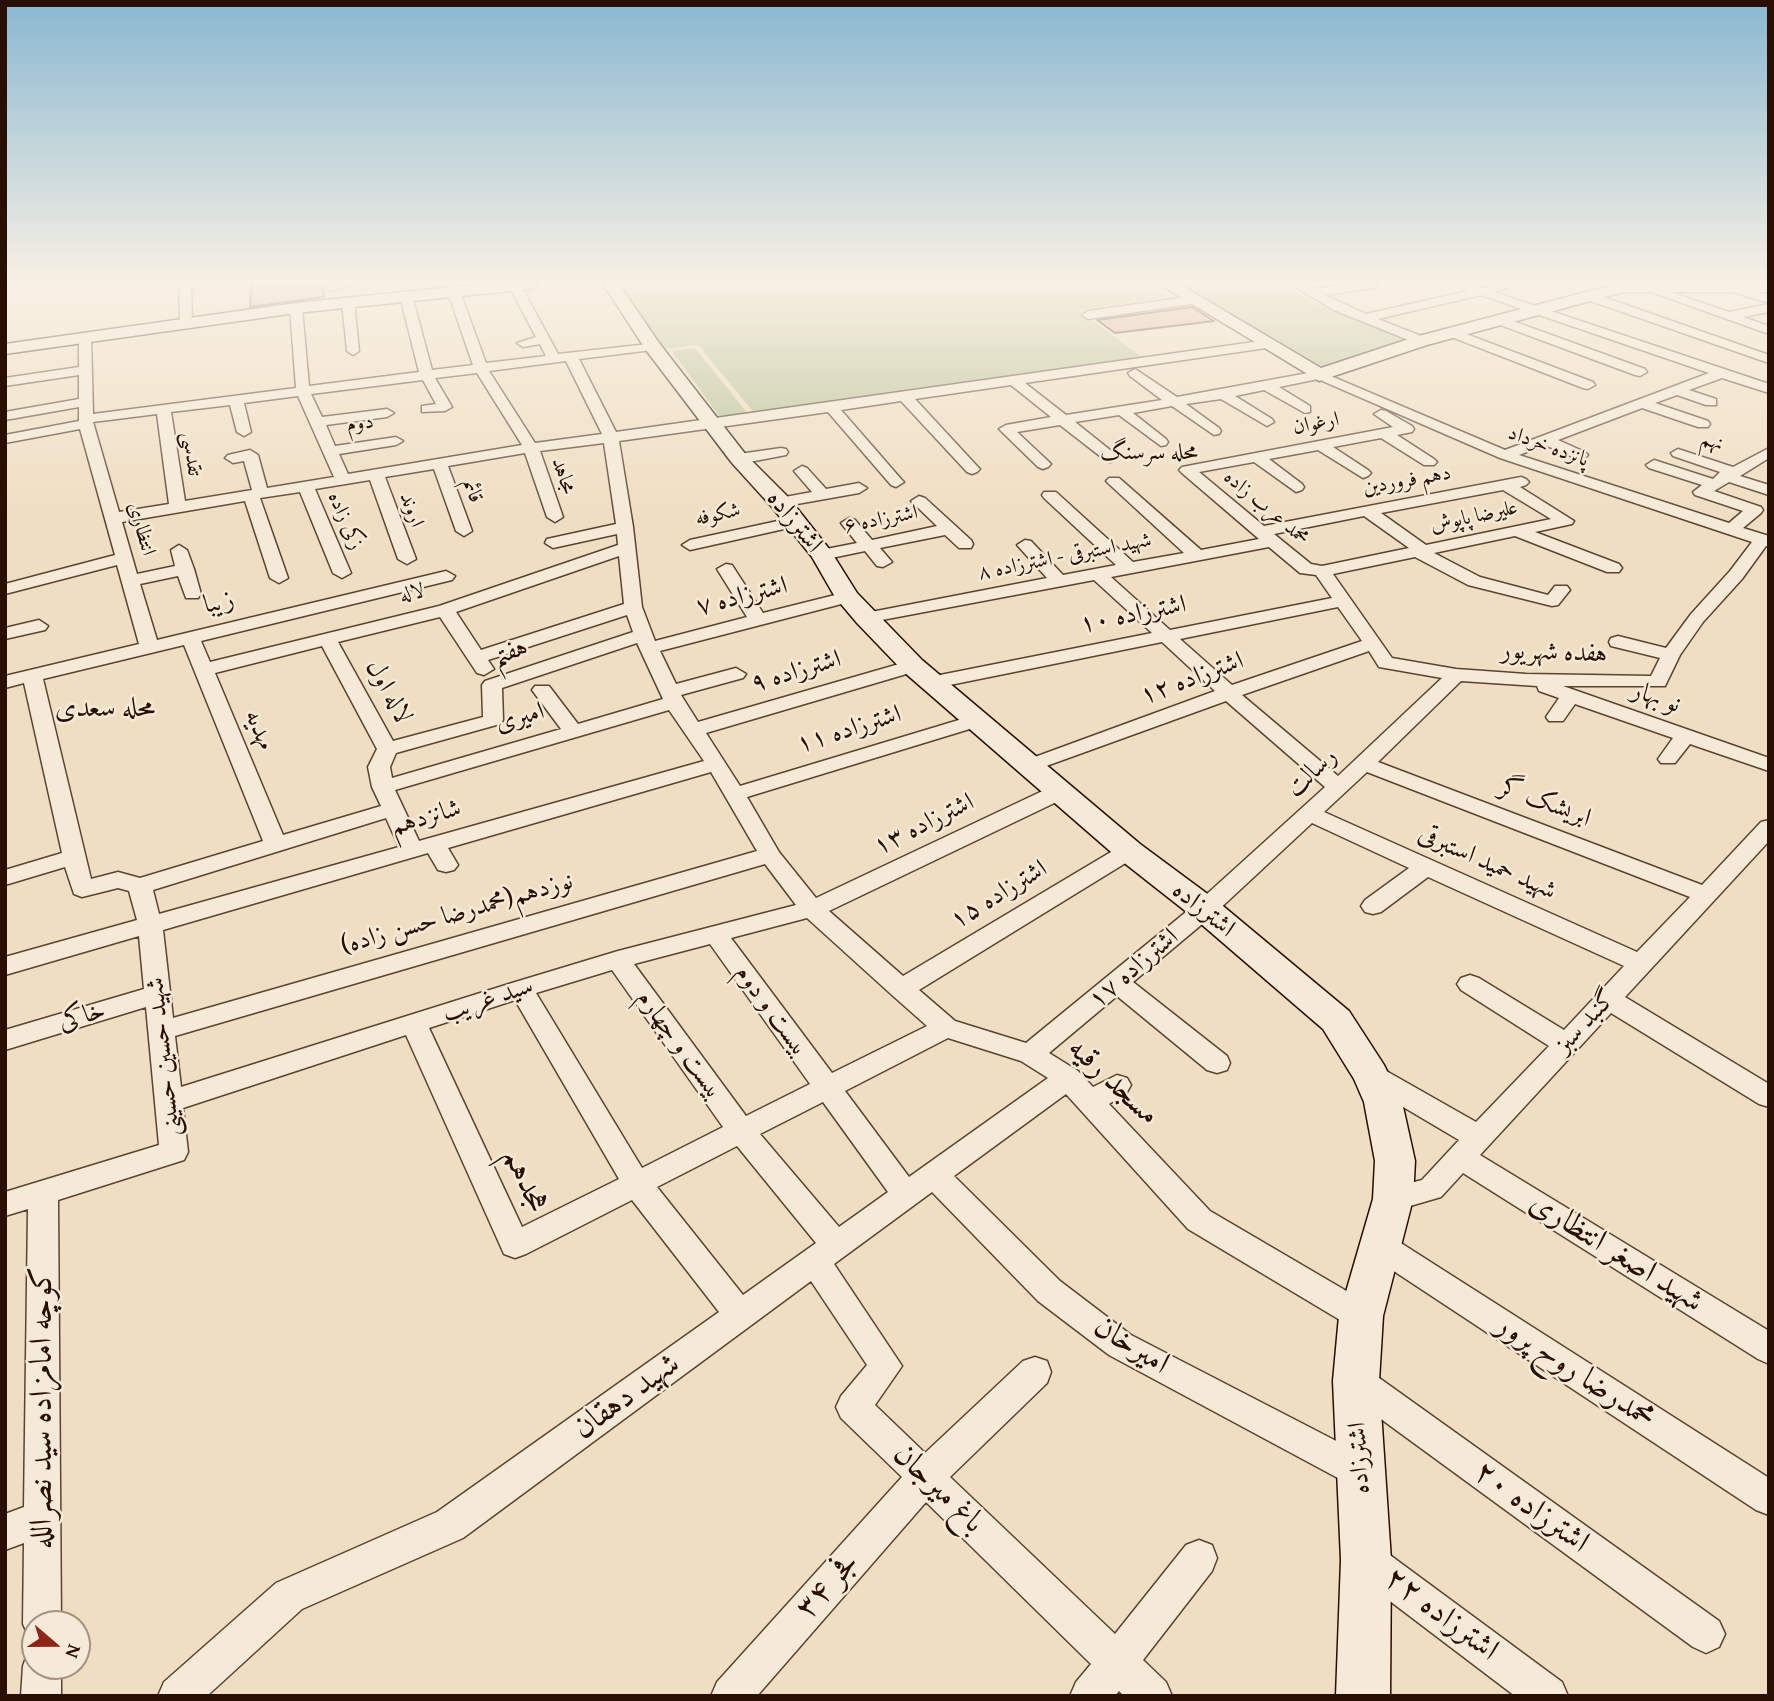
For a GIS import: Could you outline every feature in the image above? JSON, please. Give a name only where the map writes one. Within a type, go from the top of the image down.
[{"type":"street","name":"انتظاری","points":[[86,363],[86,422],[149,646]]},
{"type":"street","points":[[301,363],[303,391],[343,480]]},
{"type":"street","points":[[424,363],[427,375],[445,407],[427,409]]},
{"type":"street","points":[[479,363],[531,448]]},
{"type":"street","points":[[5,439],[163,407],[522,363]]},
{"type":"street","points":[[574,363],[611,437],[625,527],[633,607],[646,641],[671,697],[717,764],[770,855],[812,909]]},
{"type":"street","name":"اشترزاده","points":[[666,363],[739,458],[780,502],[822,555],[856,608],[924,674],[1129,851],[1205,909],[1336,1020],[1371,1075],[1383,1102],[1395,1161],[1393,1199],[1361,1316],[1356,1381],[1366,1560],[1363,1696]]},
{"type":"street","points":[[114,518],[531,448],[1135,363]]},
{"type":"street","points":[[1300,363],[1319,375]]},
{"type":"street","points":[[1043,464],[1006,429],[1223,394],[1319,375],[1354,363]]},
{"type":"street","points":[[1531,363],[1588,385]]},
{"type":"street","points":[[1617,363],[1640,372]]},
{"type":"street","points":[[1694,363],[1769,389]]},
{"type":"street","points":[[1135,373],[1214,431]]},
{"type":"street","points":[[1505,455],[1722,373]]},
{"type":"street","points":[[5,382],[86,375]]},
{"type":"street","points":[[5,391],[86,375]]},
{"type":"street","name":"پانزده خرداد","points":[[1319,375],[1505,455],[1765,541]]},
{"type":"street","points":[[1014,381],[1110,457]]},
{"type":"street","points":[[1266,385],[1305,409]]},
{"type":"street","points":[[1676,390],[1711,402]]},
{"type":"street","points":[[1223,394],[1267,422]]},
{"type":"street","points":[[905,397],[972,469]]},
{"type":"street","points":[[236,398],[244,432]]},
{"type":"street","points":[[5,416],[86,401]]},
{"type":"street","points":[[1641,403],[1703,424]]},
{"type":"street","name":"تقدسی","points":[[163,407],[170,509]]},
{"type":"street","points":[[831,407],[896,482]]},
{"type":"street","name":"ارغوان","points":[[1187,470],[1407,429],[1380,414],[1396,408]]},
{"type":"street","points":[[1121,410],[1161,442]]},
{"type":"street","points":[[317,422],[387,413]]},
{"type":"street","points":[[1383,433],[1429,461]]},
{"type":"street","points":[[1543,439],[1580,454]]},
{"type":"street","name":"دوم","points":[[330,451],[396,441]]},
{"type":"street","points":[[1320,445],[1363,473]]},
{"type":"street","name":"مجاهد","points":[[531,448],[555,517]]},
{"type":"street","points":[[739,458],[781,452]]},
{"type":"street","name":"نهم","points":[[1678,453],[1724,477]]},
{"type":"street","points":[[1730,531],[1755,510],[1701,492],[1769,453]]},
{"type":"street","points":[[233,458],[250,455],[256,495],[279,578]]},
{"type":"street","points":[[1257,457],[1296,487]]},
{"type":"street","name":"قائم","points":[[440,464],[464,531]]},
{"type":"street","points":[[1654,465],[1724,477],[1769,490]]},
{"type":"street","name":"محمد عرب زاده","points":[[1187,470],[1307,569],[1322,571]]},
{"type":"street","points":[[802,471],[822,494]]},
{"type":"street","name":"اروند","points":[[376,475],[407,559]]},
{"type":"street","name":"دهم فروردین","points":[[1267,536],[1366,510],[1562,475]]},
{"type":"street","points":[[1114,481],[1208,572]]},
{"type":"street","name":"علیرضا پاپوش","points":[[1322,571],[1566,521],[1506,485]]},
{"type":"street","name":"زکی زاده","points":[[306,487],[342,573]]},
{"type":"street","points":[[780,502],[859,488]]},
{"type":"street","points":[[1050,495],[1129,568]]},
{"type":"street","points":[[919,501],[965,544]]},
{"type":"street","points":[[167,528],[170,509]]},
{"type":"street","points":[[1366,510],[1420,551],[1474,581],[1552,601],[1561,590]]},
{"type":"street","name":"شکوفه","points":[[690,545],[796,522]]},
{"type":"street","points":[[849,523],[883,562]]},
{"type":"street","points":[[553,543],[625,527]]},
{"type":"street","name":"اشترزاده ۶","points":[[822,555],[948,529]]},
{"type":"street","points":[[1517,531],[1613,568]]},
{"type":"street","name":"شهید استبرقی - اشترزاده ۸","points":[[856,608],[1059,581],[1193,556],[1267,536]]},
{"type":"street","name":"هفده شهریور","points":[[1322,571],[1386,663],[1456,675],[1526,680],[1658,682],[1671,655],[1697,618],[1765,541]]},
{"type":"street","points":[[1025,545],[1059,581]]},
{"type":"street","name":"لاله","points":[[203,670],[445,610],[627,548]]},
{"type":"street","points":[[179,550],[192,594]]},
{"type":"street","points":[[5,589],[124,558]]},
{"type":"street","points":[[132,580],[185,569]]},
{"type":"street","points":[[726,569],[759,621]]},
{"type":"street","points":[[1098,574],[1230,694],[1338,787]]},
{"type":"street","name":"زیبا","points":[[5,682],[446,576]]},
{"type":"street","points":[[1456,593],[1474,581]]},
{"type":"street","name":"اشترزاده ۱۰","points":[[924,674],[1165,635],[1342,601]]},
{"type":"street","points":[[478,657],[633,607]]},
{"type":"street","name":"اشترزاده ۷","points":[[646,641],[759,621],[856,608]]},
{"type":"street","points":[[445,610],[478,657],[492,685]]},
{"type":"street","points":[[5,634],[39,625]]},
{"type":"street","name":"مهدیه","points":[[190,637],[276,845]]},
{"type":"street","name":"لاله اول","points":[[327,639],[387,749],[379,767],[383,788],[412,851]]},
{"type":"street","name":"هفتم","points":[[387,749],[494,720],[492,685],[646,641]]},
{"type":"street","points":[[1618,642],[1671,655]]},
{"type":"street","name":"اشترزاده ۱۲","points":[[1031,765],[1294,669],[1373,644]]},
{"type":"street","points":[[671,697],[736,674]]},
{"type":"street","name":"اشترزاده ۹","points":[[694,730],[924,674]]},
{"type":"street","points":[[32,675],[82,889],[118,880],[140,886],[393,809]]},
{"type":"street","name":"رسالت","points":[[1205,909],[1419,713],[1456,675]]},
{"type":"street","name":"نو بهار","points":[[1526,680],[1769,765]]},
{"type":"street","points":[[542,690],[573,731]]},
{"type":"street","points":[[1556,717],[1571,695]]},
{"type":"street","name":"امیری","points":[[383,788],[573,731],[671,697]]},
{"type":"street","name":"اشترزاده ۱۱","points":[[735,794],[979,720]]},
{"type":"street","points":[[1668,759],[1686,736]]},
{"type":"street","name":"ابریشک گر","points":[[1363,763],[1706,895]]},
{"type":"street","name":"شانزدهم","points":[[5,965],[717,764]]},
{"type":"street","name":"اشترزاده ۱۳","points":[[812,909],[1061,790]]},
{"type":"street","name":"شهید حمید استبرقی","points":[[1310,814],[1641,964]]},
{"type":"street","name":"گنبد سبز","points":[[1393,1199],[1431,1189],[1769,827]]},
{"type":"street","points":[[435,844],[446,865]]},
{"type":"street","name":"اشترزاده ۱۵","points":[[901,989],[1129,851]]},
{"type":"street","name":"نوزدهم(محمدرضا حسن زاده)","points":[[160,1031],[770,855]]},
{"type":"street","points":[[5,878],[75,857]]},
{"type":"street","points":[[1373,906],[1426,867]]},
{"type":"street","name":"شهید حسین حسینی","points":[[43,1193],[174,1152],[150,926],[140,886]]},
{"type":"street","name":"سید غریب","points":[[168,1102],[618,960],[812,909]]},
{"type":"street","name":"مسجد رقیه","points":[[812,909],[946,1028],[1030,1054],[1068,1078],[1199,1220],[1361,1316]]},
{"type":"street","name":"اشترزاده ۱۷","points":[[1030,1054],[1205,909]]},
{"type":"street","name":"بیست و دوم","points":[[716,935],[906,1195]]},
{"type":"street","name":"بیست و چهارم","points":[[618,960],[825,1253]]},
{"type":"street","points":[[1118,983],[1217,1063]]},
{"type":"street","points":[[1469,984],[1566,1044]]},
{"type":"street","points":[[522,989],[636,1183],[740,1315]]},
{"type":"street","name":"خاکی","points":[[5,1040],[158,994]]},
{"type":"street","points":[[1608,999],[1769,1097]]},
{"type":"street","name":"هجدهم","points":[[414,1023],[515,1245],[636,1183]]},
{"type":"street","points":[[636,1183],[946,1028]]},
{"type":"street","name":"شهید اصغر انتظاری","points":[[1371,1075],[1471,1148],[1769,1349]]},
{"type":"street","name":"شهید دهقان","points":[[178,1696],[289,1596],[450,1525],[1068,1078]]},
{"type":"street","points":[[1091,1101],[1117,1085]]},
{"type":"street","name":"امیرخان","points":[[934,1175],[1049,1291],[1120,1345],[1361,1472]]},
{"type":"street","points":[[5,1204],[43,1193]]},
{"type":"street","name":"کوچه امامزاده سید نصرالله","points":[[42,1610],[43,1193]]},
{"type":"street","name":"محمدرضا روح پرور","points":[[1382,1247],[1769,1498]]},
{"type":"street","name":"باغ میرجان","points":[[825,1253],[886,1366],[853,1407],[1152,1696]]},
{"type":"street","name":"فجر ۳۴","points":[[731,1696],[925,1476],[1035,1372]]},
{"type":"street","name":"اشترزاده ۲۰","points":[[1356,1381],[1706,1634]]},
{"type":"street","points":[[5,1532],[42,1518]]},
{"type":"street","points":[[1090,1696],[1199,1558]]},
{"type":"street","name":"اشترزاده ۲۲","points":[[1366,1560],[1548,1696]]},
{"type":"green space","points":[[681,363],[707,363],[749,415],[721,419]]},
{"type":"green space","points":[[713,363],[1100,363],[756,415]]},
{"type":"green space","points":[[1317,363],[1334,363],[1323,367]]},
{"type":"district","name":"محله سرسنگ","points":[[1149,453]]},
{"type":"district","name":"محله سعدی","points":[[105,709]]}]
